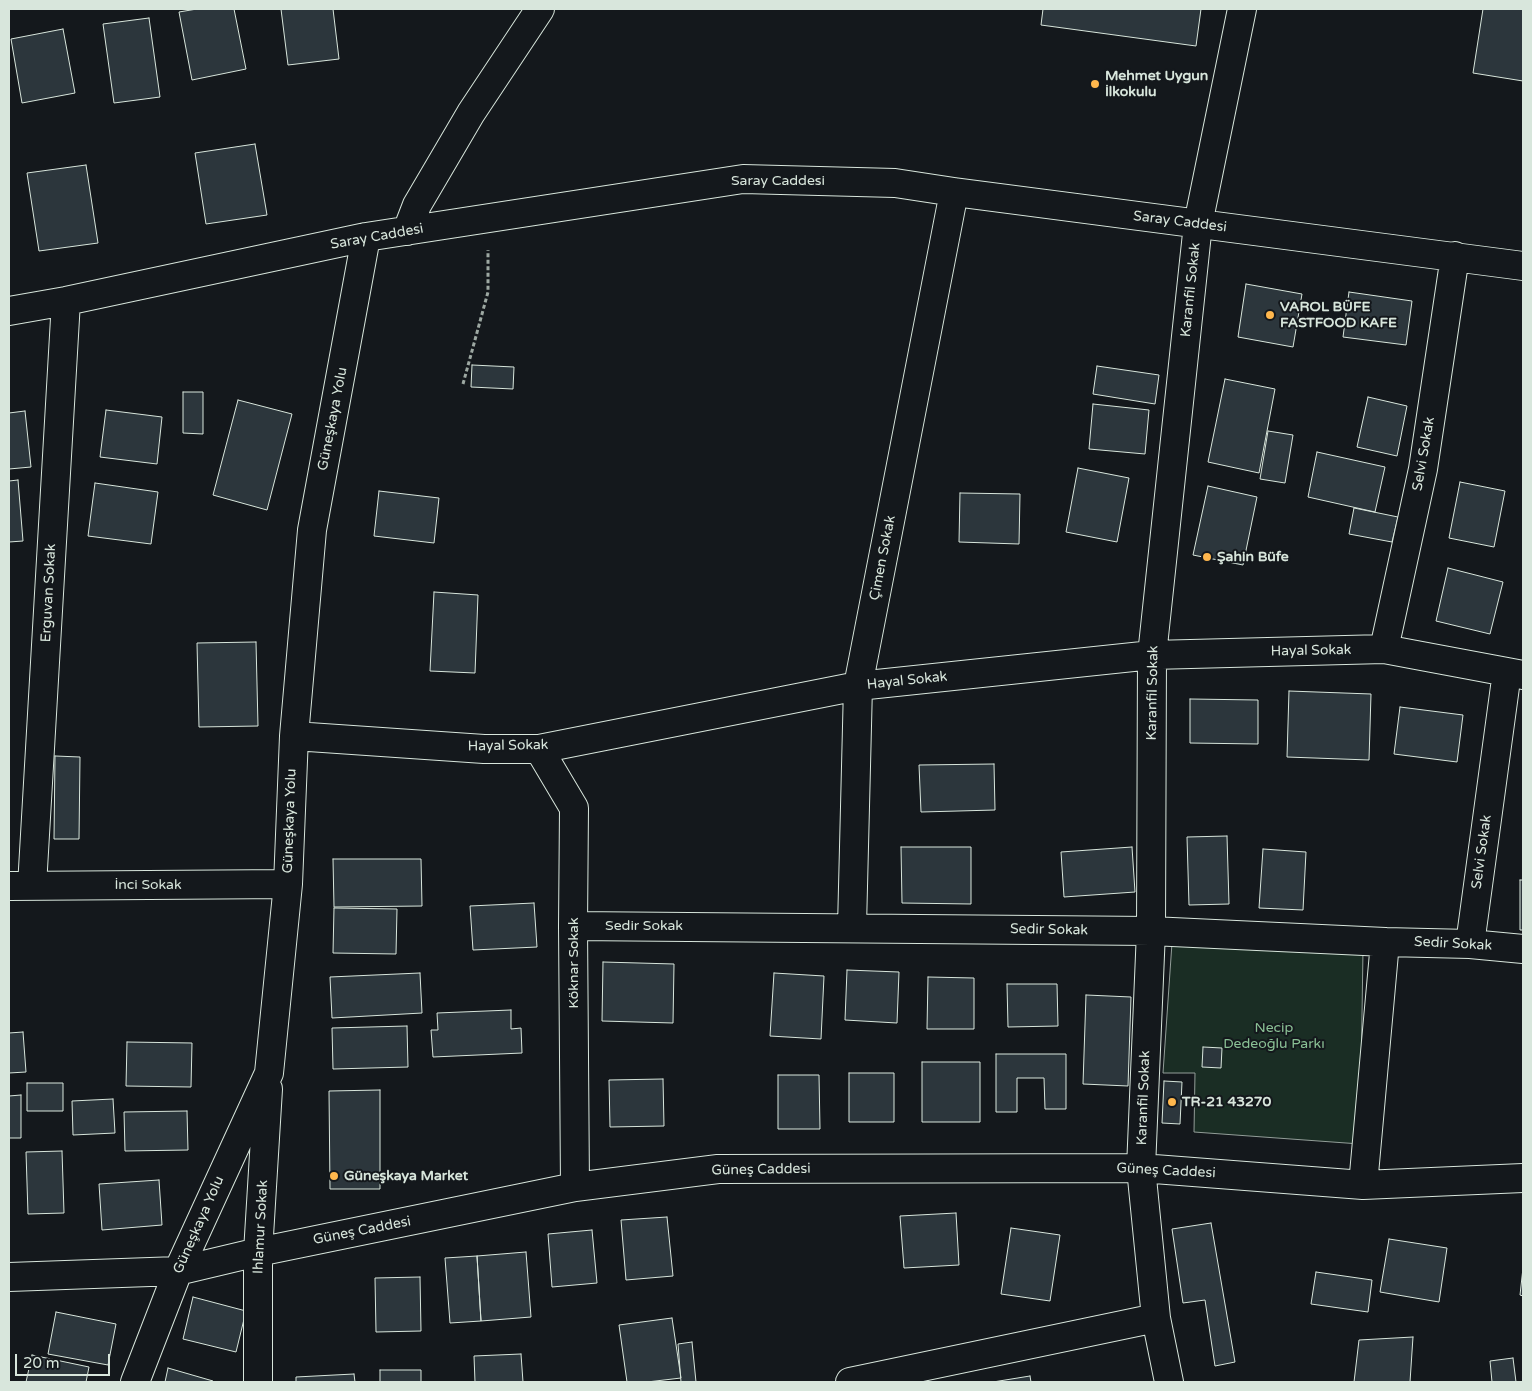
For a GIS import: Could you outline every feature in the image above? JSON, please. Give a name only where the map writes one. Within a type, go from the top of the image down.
[{"type":"street","points":[[408,231],[416,205],[471,114],[540,9]]},
{"type":"street","name":"Karanfil Sokak","points":[[1169,1382],[1156,1318],[1141,1168],[1151,931],[1152,655],[1198,224],[1242,9]]},
{"type":"street","name":"Saray Caddesi","points":[[9,310],[66,301],[366,237],[743,178],[895,183],[1523,266]]},
{"type":"street","name":"Çimen Sokak","points":[[852,928],[858,686],[954,192]]},
{"type":"street","name":"Güneşkaya Yolu","points":[[134,1382],[178,1270],[269,1073],[288,884],[294,736],[312,530],[366,237]]},
{"type":"street","name":"Selvi Sokak","points":[[1384,649],[1423,469],[1455,256]]},
{"type":"street","name":"Erguvan Sokak","points":[[20,886],[66,301]]},
{"type":"street","name":"Hayal Sokak","points":[[294,736],[484,749],[539,749],[858,686],[1152,655],[1384,649],[1515,673]]},
{"type":"street","name":"Selvi Sokak","points":[[1470,944],[1515,673]]},
{"type":"street","name":"Köknar Sokak","points":[[539,749],[574,808],[575,1187]]},
{"type":"street","name":"İnci Sokak","points":[[20,886],[288,884]]},
{"type":"street","name":"Sedir Sokak","points":[[573,926],[1151,931],[1470,944],[1523,949]]},
{"type":"street","points":[[1363,1185],[1385,942]]},
{"type":"street","name":"Ihlamur Sokak","points":[[258,1382],[258,1252],[269,1073]]},
{"type":"street","name":"Güneş Caddesi","points":[[9,1277],[178,1270],[575,1187],[718,1169],[1141,1168],[1363,1185],[1523,1178]]},
{"type":"street","points":[[850,1382],[1156,1318]]},
{"type":"path","points":[[463,384],[488,292],[488,250]]},
{"type":"green space","name":"Necip Dedeoğlu Parkı","points":[[1172,943],[1363,950],[1360,1144],[1194,1132],[1195,1073],[1163,1073]]},
{"type":"building","points":[[197,9],[234,9],[246,69],[192,80],[179,12]]},
{"type":"building","points":[[281,9],[333,9],[339,59],[288,65]]},
{"type":"building","points":[[1043,9],[1201,9],[1196,46],[1041,25]]},
{"type":"building","points":[[1483,9],[1523,9],[1523,81],[1473,73]]},
{"type":"building","points":[[149,18],[160,97],[114,103],[103,24]]},
{"type":"building","points":[[63,29],[75,93],[22,103],[11,39]]},
{"type":"building","points":[[255,144],[267,215],[206,224],[195,153]]},
{"type":"building","points":[[86,165],[98,243],[39,251],[27,173]]},
{"type":"building","name":"VAROL BÜFE FASTFOOD KAFE","points":[[1246,284],[1302,294],[1293,347],[1238,337]]},
{"type":"building","points":[[1349,292],[1412,301],[1406,345],[1343,337]]},
{"type":"building","points":[[472,365],[514,367],[513,389],[471,387]]},
{"type":"building","points":[[1097,366],[1159,375],[1155,404],[1093,394]]},
{"type":"building","points":[[1225,379],[1275,389],[1259,473],[1208,462]]},
{"type":"building","points":[[183,392],[203,392],[203,434],[183,433]]},
{"type":"building","points":[[1368,397],[1407,406],[1397,456],[1357,447]]},
{"type":"building","points":[[238,400],[292,414],[267,510],[213,495]]},
{"type":"building","points":[[1093,404],[1149,410],[1145,454],[1089,449]]},
{"type":"building","points":[[106,410],[162,417],[157,464],[100,457]]},
{"type":"building","points":[[25,411],[31,467],[9,469],[9,413]]},
{"type":"building","points":[[1268,431],[1293,435],[1285,483],[1260,479]]},
{"type":"building","points":[[1317,452],[1385,467],[1375,512],[1308,497]]},
{"type":"building","points":[[1078,468],[1129,478],[1117,542],[1066,532]]},
{"type":"building","points":[[18,480],[23,541],[9,542],[9,481]]},
{"type":"building","points":[[1460,482],[1505,491],[1494,547],[1449,538]]},
{"type":"building","points":[[95,483],[158,492],[151,544],[88,536]]},
{"type":"building","points":[[1208,486],[1257,497],[1243,565],[1193,555]]},
{"type":"building","points":[[379,491],[439,498],[434,543],[374,536]]},
{"type":"building","points":[[960,493],[1020,494],[1019,544],[959,542]]},
{"type":"building","points":[[1354,508],[1398,517],[1392,542],[1349,534]]},
{"type":"building","points":[[1448,568],[1503,582],[1490,634],[1436,621]]},
{"type":"building","points":[[434,592],[478,595],[475,673],[430,671]]},
{"type":"building","points":[[256,642],[258,726],[199,727],[197,643]]},
{"type":"building","points":[[1289,691],[1371,694],[1369,760],[1287,757]]},
{"type":"building","points":[[1190,699],[1258,700],[1258,744],[1190,743]]},
{"type":"building","points":[[1400,707],[1463,715],[1457,762],[1394,754]]},
{"type":"building","points":[[55,756],[80,757],[79,839],[54,839]]},
{"type":"building","points":[[994,764],[995,810],[921,812],[919,765]]},
{"type":"building","points":[[1227,836],[1229,904],[1189,905],[1187,837]]},
{"type":"building","points":[[901,847],[971,847],[971,904],[902,903]]},
{"type":"building","points":[[1132,847],[1135,892],[1064,897],[1061,852]]},
{"type":"building","points":[[1263,849],[1306,852],[1303,910],[1259,908]]},
{"type":"building","points":[[333,859],[421,859],[422,906],[334,907]]},
{"type":"building","points":[[1520,880],[1523,880],[1523,930],[1520,930]]},
{"type":"building","points":[[534,903],[537,947],[473,950],[470,906]]},
{"type":"building","points":[[334,908],[397,909],[396,954],[333,953]]},
{"type":"building","points":[[603,962],[674,964],[673,1023],[602,1021]]},
{"type":"building","points":[[847,970],[899,972],[897,1023],[845,1020]]},
{"type":"building","points":[[420,973],[422,1013],[332,1018],[330,977]]},
{"type":"building","points":[[774,973],[824,976],[821,1039],[770,1036]]},
{"type":"building","points":[[928,977],[974,978],[974,1029],[927,1029]]},
{"type":"building","points":[[1007,984],[1057,984],[1058,1026],[1008,1027]]},
{"type":"building","points":[[1086,995],[1131,997],[1128,1086],[1083,1084]]},
{"type":"building","points":[[511,1010],[511,1029],[521,1028],[522,1053],[433,1057],[431,1030],[438,1030],[437,1013]]},
{"type":"building","points":[[407,1026],[408,1067],[333,1069],[332,1028]]},
{"type":"building","points":[[23,1032],[26,1072],[9,1073],[9,1033]]},
{"type":"building","points":[[127,1042],[192,1043],[191,1087],[126,1086]]},
{"type":"building","points":[[1203,1047],[1222,1048],[1221,1068],[1202,1067]]},
{"type":"building","points":[[996,1054],[1066,1054],[1066,1109],[1045,1109],[1044,1078],[1017,1078],[1017,1112],[996,1112]]},
{"type":"building","points":[[922,1062],[980,1062],[980,1122],[922,1122]]},
{"type":"building","points":[[849,1073],[894,1073],[894,1122],[849,1122]]},
{"type":"building","points":[[778,1075],[819,1075],[820,1129],[778,1129]]},
{"type":"building","points":[[663,1079],[664,1126],[610,1127],[609,1080]]},
{"type":"building","name":"TR-21 43270","points":[[1164,1081],[1182,1082],[1180,1124],[1162,1123]]},
{"type":"building","points":[[27,1083],[63,1083],[63,1111],[27,1111]]},
{"type":"building","points":[[380,1090],[380,1189],[330,1189],[329,1091]]},
{"type":"building","points":[[21,1095],[21,1138],[9,1138],[9,1096]]},
{"type":"building","points":[[113,1099],[115,1133],[73,1135],[72,1101]]},
{"type":"building","points":[[187,1111],[188,1150],[125,1151],[124,1112]]},
{"type":"building","points":[[62,1151],[64,1213],[28,1214],[26,1152]]},
{"type":"building","points":[[159,1180],[162,1225],[102,1230],[99,1184]]},
{"type":"building","points":[[956,1213],[959,1265],[904,1268],[900,1216]]},
{"type":"building","points":[[667,1217],[673,1276],[626,1280],[621,1220]]},
{"type":"building","points":[[1211,1223],[1235,1362],[1215,1366],[1205,1300],[1183,1303],[1172,1229]]},
{"type":"building","points":[[1011,1228],[1060,1235],[1050,1301],[1001,1294]]},
{"type":"building","points":[[592,1230],[597,1283],[552,1287],[548,1234]]},
{"type":"building","points":[[1389,1239],[1447,1248],[1439,1302],[1380,1292]]},
{"type":"building","points":[[526,1252],[531,1317],[481,1321],[477,1256]]},
{"type":"building","points":[[477,1256],[481,1321],[450,1323],[445,1258]]},
{"type":"building","points":[[1523,1268],[1523,1296],[1520,1295]]},
{"type":"building","points":[[1316,1272],[1372,1280],[1368,1312],[1311,1304]]},
{"type":"building","points":[[420,1277],[421,1331],[376,1332],[375,1278]]},
{"type":"building","points":[[193,1297],[246,1311],[236,1352],[183,1339]]},
{"type":"building","points":[[56,1312],[116,1324],[108,1365],[48,1354]]},
{"type":"building","points":[[672,1318],[681,1378],[627,1382],[619,1325]]},
{"type":"building","points":[[1413,1337],[1410,1382],[1354,1382],[1359,1340]]},
{"type":"building","points":[[692,1342],[696,1382],[681,1382],[678,1344]]},
{"type":"building","points":[[521,1354],[523,1382],[475,1382],[474,1356]]},
{"type":"building","points":[[32,1355],[89,1367],[86,1382],[26,1382]]},
{"type":"building","points":[[1513,1358],[1516,1382],[1492,1382],[1490,1361]]},
{"type":"building","points":[[168,1368],[213,1381],[213,1382],[165,1382]]},
{"type":"building","points":[[380,1370],[421,1370],[421,1382],[380,1382]]},
{"type":"building","points":[[354,1374],[355,1382],[296,1382],[296,1377]]},
{"type":"building","points":[[1030,1376],[1031,1382],[993,1382]]},
{"type":"place","name":"Mehmet Uygun İlkokulu","points":[[1095,84]]},
{"type":"place","name":"VAROL BÜFE FASTFOOD KAFE","points":[[1270,315]]},
{"type":"place","name":"Şahin Büfe","points":[[1207,557]]},
{"type":"place","name":"TR-21 43270","points":[[1172,1102]]},
{"type":"place","name":"Güneşkaya Market","points":[[334,1176]]}]
